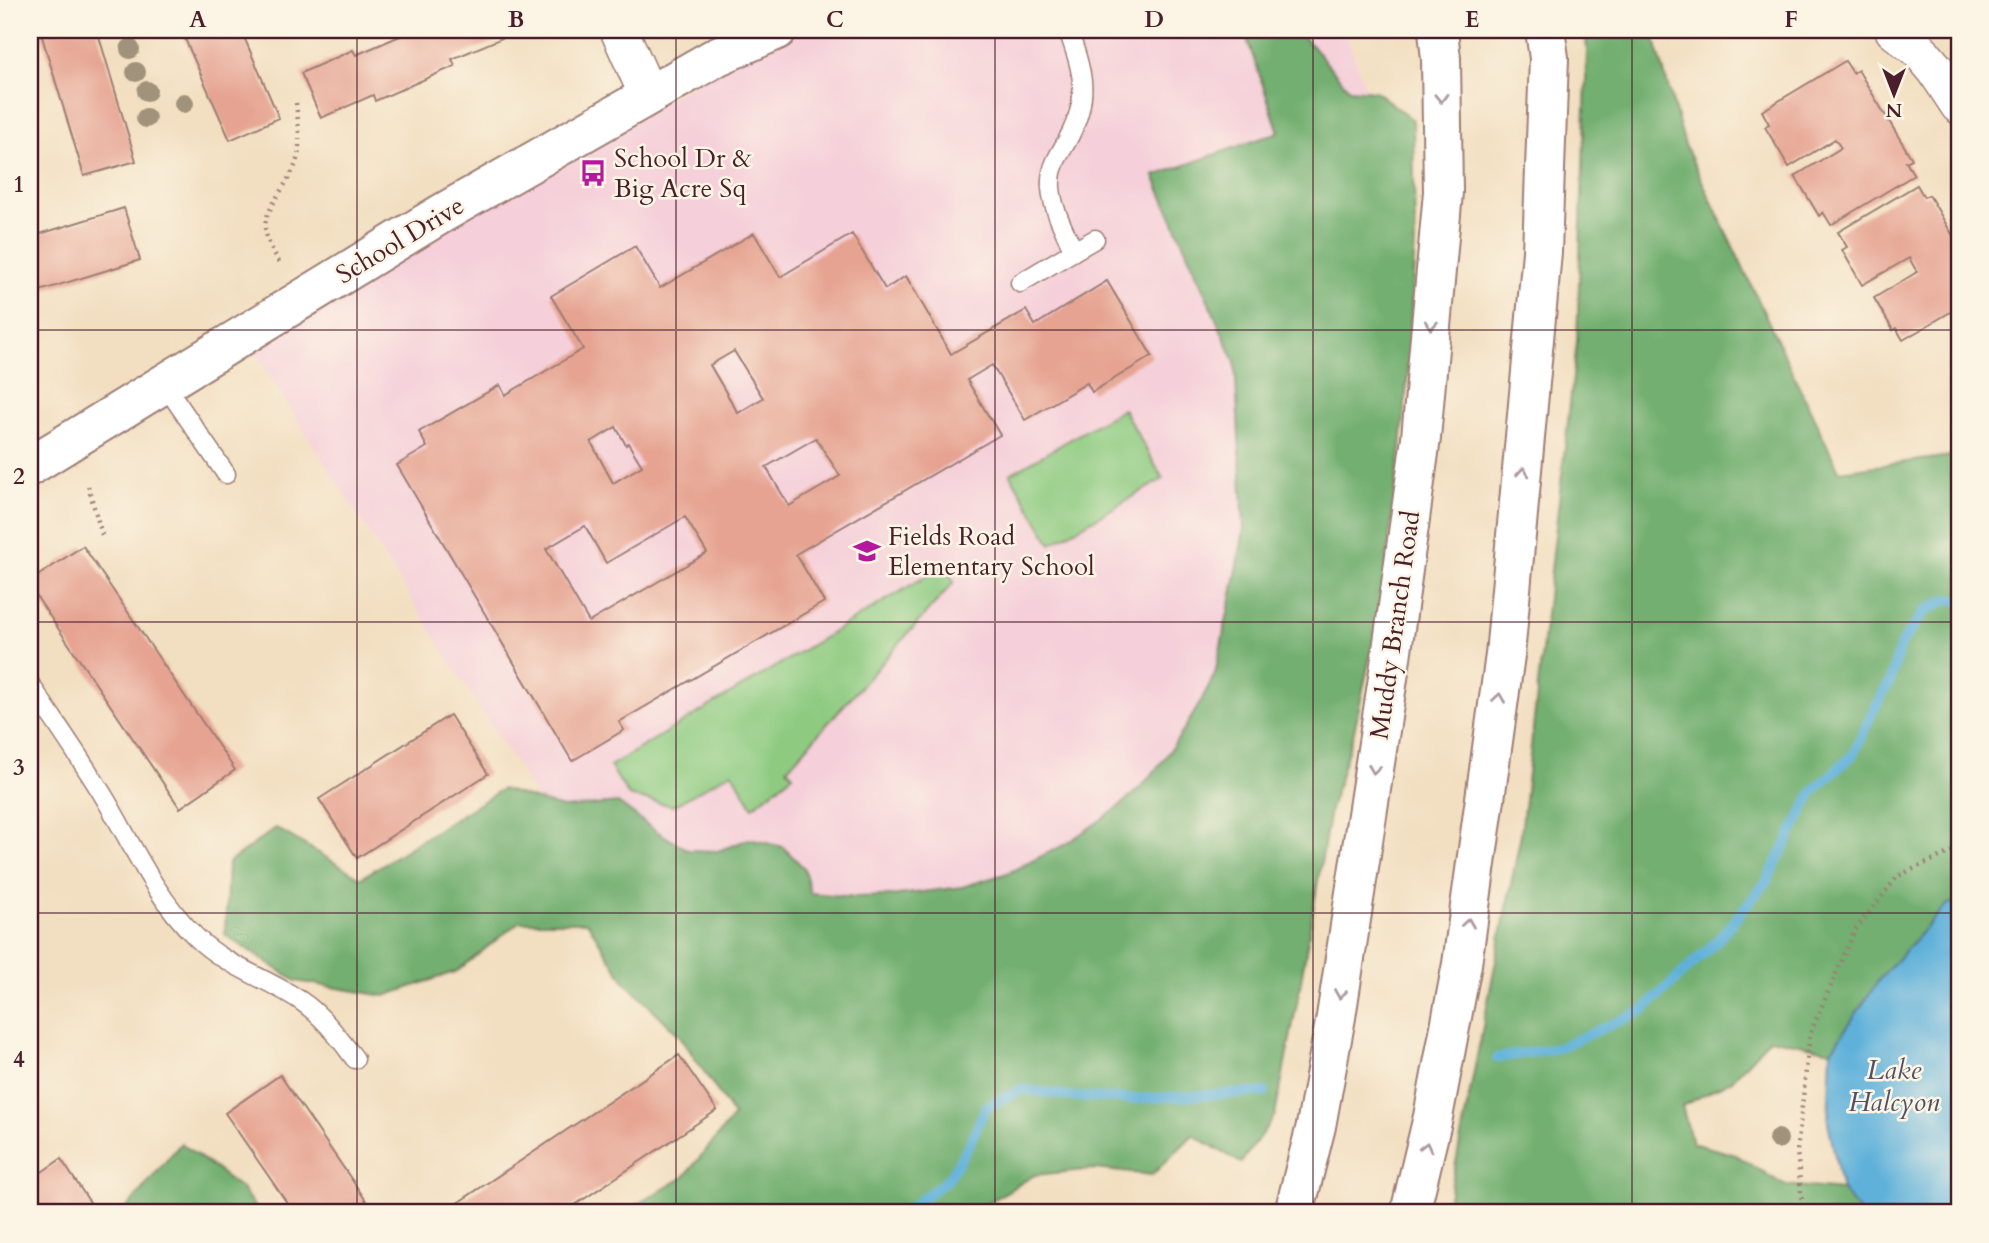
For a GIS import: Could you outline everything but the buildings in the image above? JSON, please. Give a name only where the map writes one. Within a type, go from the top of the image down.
[{"type":"main road","name":"School Drive","points":[[30,466],[441,214],[718,56],[777,30]]},
{"type":"main road","name":"Muddy Branch Road","points":[[1294,1213],[1315,1126],[1336,1017],[1390,665],[1421,438],[1443,192],[1441,59],[1438,30]]},
{"type":"main road","points":[[1410,1213],[1433,1117],[1462,964],[1505,655],[1542,252],[1549,58],[1545,30]]},
{"type":"street","points":[[619,30],[648,95]]},
{"type":"street","points":[[1894,30],[1919,50],[1937,71],[1959,105]]},
{"type":"lane","points":[[1068,30],[1083,76],[1083,93],[1078,116],[1054,164],[1051,181],[1063,228],[1074,251]]},
{"type":"lane","points":[[1020,283],[1094,239]]},
{"type":"lane","points":[[165,384],[226,474]]},
{"type":"lane","points":[[30,684],[106,799],[151,881],[174,915],[199,940],[235,965],[301,1001],[320,1015],[355,1059]]},
{"type":"path","points":[[279,262],[268,242],[265,225],[269,211],[290,178],[297,160],[299,147],[296,103]]},
{"type":"path","points":[[88,485],[102,535]]},
{"type":"path","points":[[1803,1213],[1797,1151],[1810,1034],[1855,930],[1898,876],[1959,848]]},
{"type":"shaded area","name":"Fields Road Elementary School","points":[[789,30],[1345,30],[1382,135],[1331,763],[741,1119],[246,339]]},
{"type":"green space","points":[[1244,30],[1294,30],[1305,38],[1349,89],[1375,91],[1413,120],[1415,239],[1409,361],[1401,449],[1380,611],[1354,731],[1330,810],[1275,1115],[1241,1163],[1193,1135],[1152,1175],[1094,1169],[1035,1175],[979,1208],[977,1213],[622,1213],[684,1177],[734,1116],[680,1036],[626,983],[587,922],[519,922],[457,971],[385,996],[296,981],[225,935],[228,863],[276,828],[361,878],[502,789],[563,808],[618,803],[688,850],[718,851],[749,839],[783,847],[804,868],[810,893],[855,897],[890,896],[962,887],[1008,873],[1066,844],[1115,810],[1142,786],[1162,762],[1200,703],[1215,674],[1244,529],[1235,362],[1154,176],[1279,132]]},
{"type":"green space","points":[[1585,30],[1652,30],[1685,145],[1839,471],[1959,455],[1959,901],[1946,905],[1879,980],[1831,1051],[1770,1038],[1731,1081],[1682,1106],[1692,1143],[1736,1155],[1784,1185],[1842,1190],[1861,1213],[1446,1213],[1521,834],[1577,342],[1587,50]]},
{"type":"green space","points":[[1123,409],[1163,479],[1051,544],[1010,474]]},
{"type":"green space","points":[[945,565],[954,582],[787,769],[793,775],[753,807],[732,772],[673,806],[629,796],[610,766]]},
{"type":"green space","points":[[181,1143],[242,1189],[259,1213],[120,1213]]},
{"type":"water","name":"Lake Halcyon","points":[[1959,901],[1959,1213],[1861,1213],[1842,1190],[1828,1122],[1831,1051],[1879,980],[1946,905]]},
{"type":"waterway","points":[[1497,1058],[1558,1048],[1642,1011],[1716,942],[1767,881],[1813,791],[1853,755],[1890,681],[1901,644],[1925,611],[1948,599],[1959,601]]},
{"type":"waterway","points":[[903,1213],[947,1180],[969,1145],[986,1107],[1022,1089],[1075,1097],[1133,1099],[1265,1092]]},
{"type":"place","name":"School Dr & Big Acre Sq","points":[[593,173]]},
{"type":"place","name":"Fields Road Elementary School","points":[[867,551]]}]
